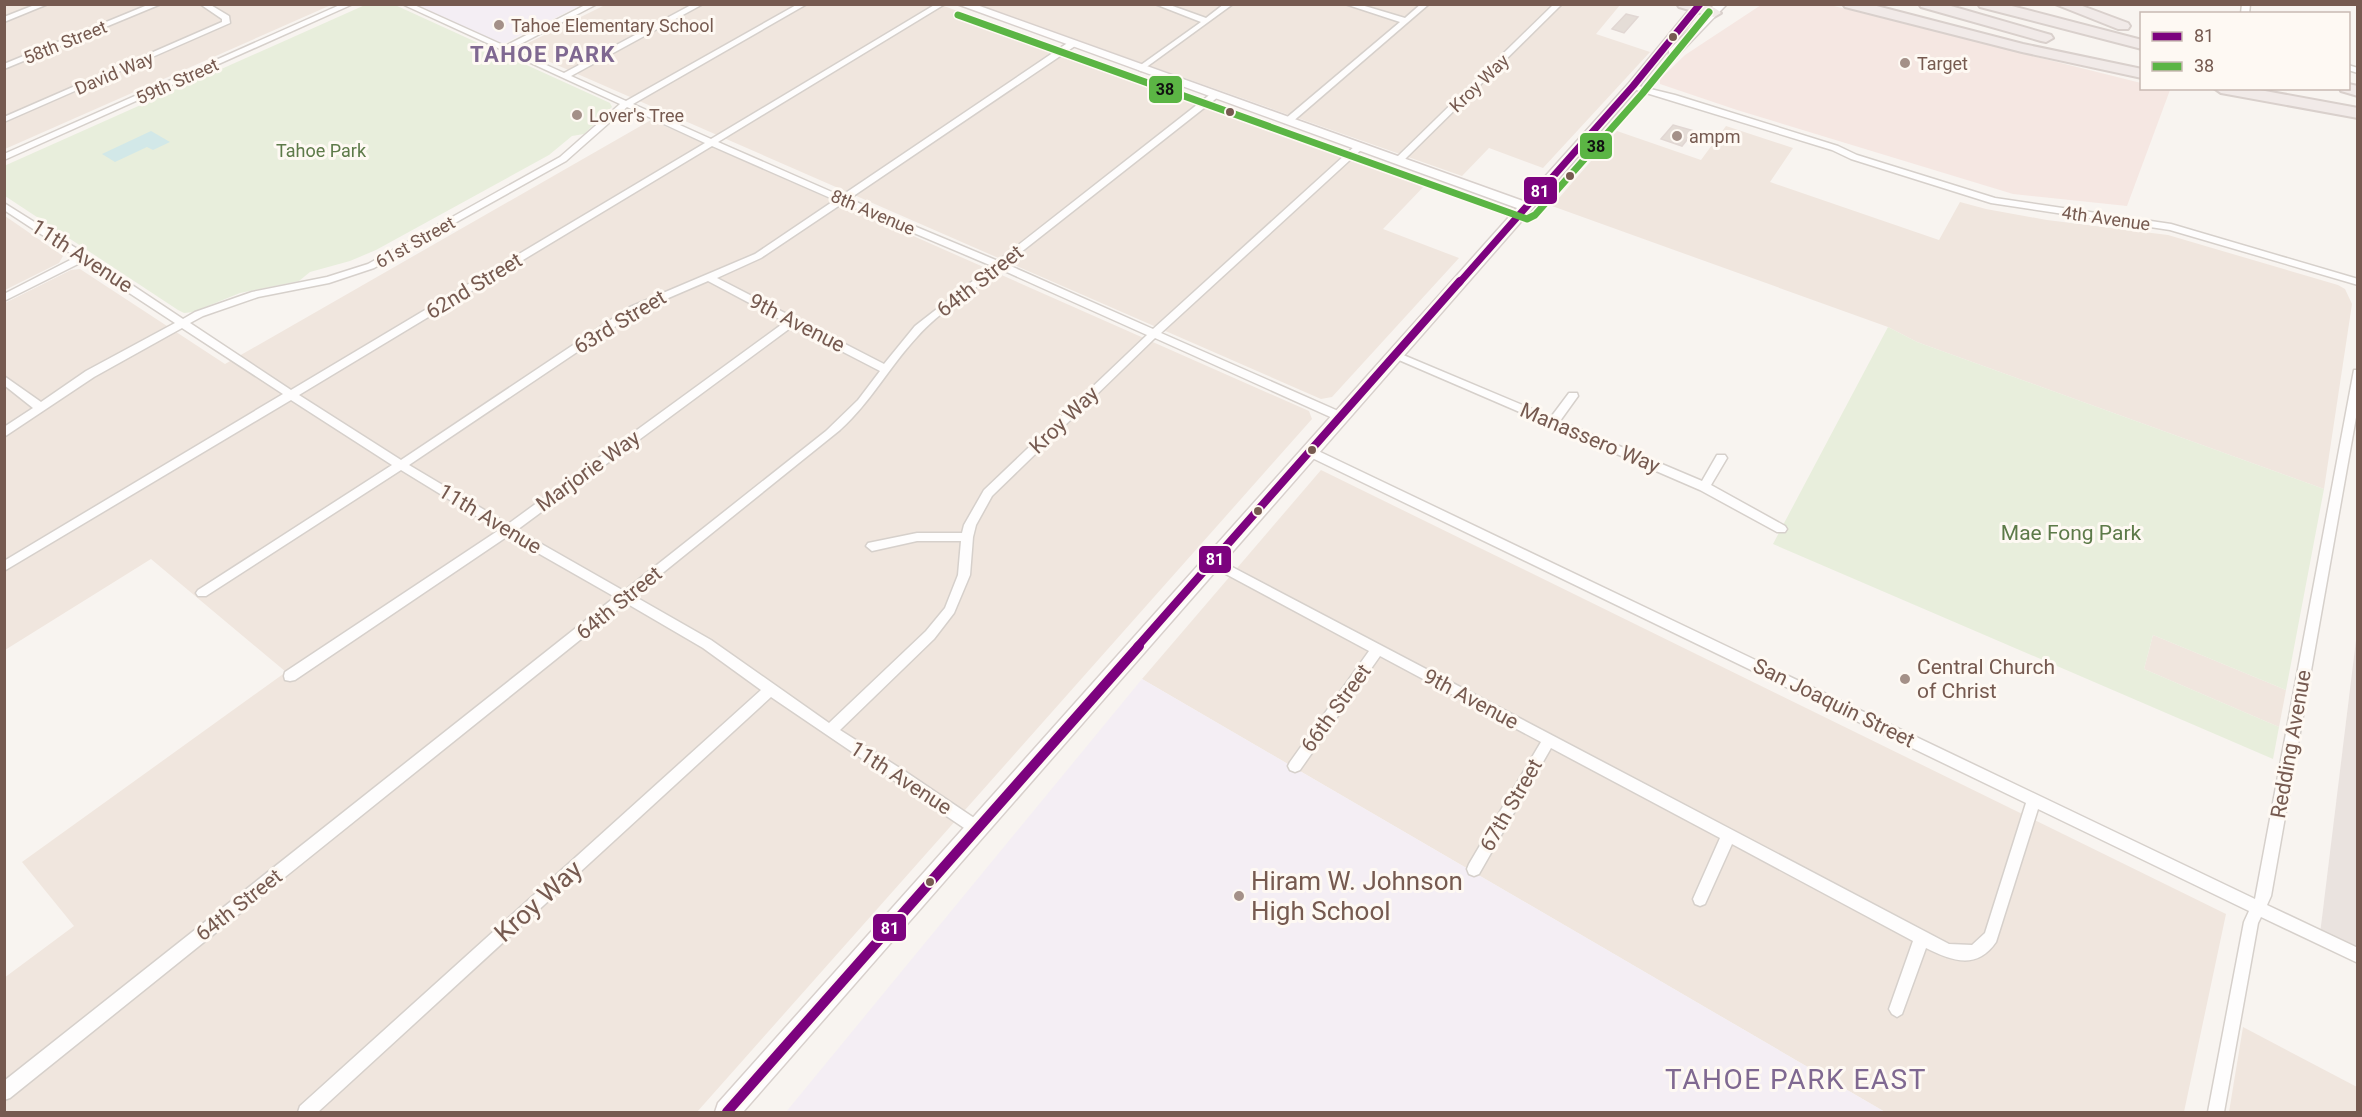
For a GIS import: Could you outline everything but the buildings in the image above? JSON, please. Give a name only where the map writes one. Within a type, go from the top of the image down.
[{"type":"highway","points":[[1850,4],[2022,48],[2140,74]]},
{"type":"highway","points":[[1926,4],[2140,62]]},
{"type":"highway","points":[[1985,4],[2140,44]]},
{"type":"highway","points":[[2062,4],[2140,30]]},
{"type":"highway","points":[[1694,6],[1718,9]]},
{"type":"highway","points":[[2232,90],[2358,112]]},
{"type":"highway","points":[[2260,90],[2336,108]]},
{"type":"main road","points":[[962,4],[1526,207]]},
{"type":"main road","points":[[727,1113],[1633,86],[1694,6]]},
{"type":"main road","points":[[1633,86],[1658,68],[1718,9]]},
{"type":"street","points":[[4,20],[45,4]]},
{"type":"street","name":"58th Street","points":[[4,67],[158,4]]},
{"type":"street","name":"David Way","points":[[4,120],[223,26],[226,18],[203,4]]},
{"type":"street","name":"59th Street","points":[[4,157],[350,4]]},
{"type":"street","name":"8th Avenue","points":[[405,4],[712,143],[999,265],[1341,417]]},
{"type":"street","points":[[505,49],[594,4]]},
{"type":"street","points":[[564,76],[700,4]]},
{"type":"street","name":"61st Street","points":[[4,434],[90,374],[182,323],[235,300],[282,288],[329,280],[384,260],[563,159],[587,141],[610,114],[626,104],[804,4]]},
{"type":"street","name":"62nd Street","points":[[4,567],[942,4]]},
{"type":"street","points":[[1158,4],[1207,21]]},
{"type":"street","points":[[1141,69],[1230,4]]},
{"type":"street","points":[[1348,4],[1406,21]]},
{"type":"street","points":[[1288,121],[1426,4]]},
{"type":"street","name":"Kroy Way","points":[[1398,161],[1559,4]]},
{"type":"street","name":"63rd Street","points":[[202,592],[401,465],[634,309],[676,289],[709,278],[758,256],[1072,44]]},
{"type":"street","name":"4th Avenue","points":[[1633,86],[1685,109],[1830,155],[1854,157],[1994,201],[2170,227],[2358,282]]},
{"type":"street","name":"64th Street","points":[[4,1092],[626,598],[837,427],[872,389],[906,341],[920,328],[1215,95]]},
{"type":"street","name":"Kroy Way","points":[[830,731],[930,635],[950,610],[964,575],[967,537],[976,510],[988,493],[1155,333],[1359,147]]},
{"type":"street","name":"11th Avenue","points":[[4,206],[291,396],[401,465],[508,530],[706,644],[830,731],[978,829]]},
{"type":"street","points":[[4,298],[84,257]]},
{"type":"street","name":"9th Avenue","points":[[709,278],[885,369]]},
{"type":"street","name":"Marjorie Way","points":[[290,676],[508,530],[793,321]]},
{"type":"street","name":"Manassero Way","points":[[1396,355],[1704,487],[1781,529]]},
{"type":"street","name":"Redding Avenue","points":[[2216,1113],[2251,922],[2259,909],[2266,885],[2358,373]]},
{"type":"street","points":[[4,379],[41,408]]},
{"type":"street","points":[[1553,423],[1574,396]]},
{"type":"street","name":"San Joaquin Street","points":[[1310,452],[2358,956]]},
{"type":"street","points":[[1704,487],[1721,458]]},
{"type":"street","points":[[872,546],[917,537],[967,537]]},
{"type":"street","name":"9th Avenue","points":[[1213,562],[1947,951],[1961,954],[1974,953],[1984,949],[1991,938],[2034,801]]},
{"type":"street","name":"66th Street","points":[[1295,766],[1378,649]]},
{"type":"street","name":"Kroy Way","points":[[306,1113],[771,689]]},
{"type":"street","name":"67th Street","points":[[1474,869],[1549,740]]},
{"type":"street","points":[[1700,899],[1729,835]]},
{"type":"street","points":[[1897,1009],[1922,938]]},
{"type":"shaded area","points":[[1826,4],[2140,83],[2140,90],[2170,90],[2127,206],[2013,194],[1737,110],[1660,84],[1660,79],[1685,55],[1761,5]]},
{"type":"shaded area","points":[[5,5],[331,5],[5,149]]},
{"type":"shaded area","name":"Tahoe Elementary School","points":[[411,5],[581,5],[501,45]]},
{"type":"shaded area","points":[[605,5],[941,5],[1429,181],[1383,229],[1459,258],[1332,397],[1321,399],[518,48]]},
{"type":"shaded area","points":[[978,5],[1620,5],[1596,34],[1650,52],[1543,168],[1489,148],[1462,176]]},
{"type":"shaded area","points":[[651,120],[1309,411],[1312,419],[697,1112],[5,1112],[4,978],[74,926],[22,862],[286,672],[151,559],[5,650],[5,303],[71,270],[80,269],[225,364]]},
{"type":"shaded area","points":[[1726,126],[1793,148],[1770,182],[1939,240],[1960,202],[2047,220],[2168,235],[2345,289],[2352,304],[2324,489],[1917,342],[1888,327],[1552,206],[1617,131],[1701,160]]},
{"type":"shaded area","points":[[151,131],[170,142],[153,150],[147,147],[115,162],[102,154]]},
{"type":"shaded area","points":[[5,216],[63,256],[59,263],[5,290]]},
{"type":"shaded area","points":[[1321,470],[2226,914],[2184,1112],[1885,1112],[1142,679]]},
{"type":"shaded area","points":[[2357,632],[2357,960],[2319,942]]},
{"type":"shaded area","points":[[2153,635],[2286,690],[2279,727],[2144,669]]},
{"type":"shaded area","name":"Hiram W. Johnson High School","points":[[1142,679],[1885,1112],[786,1112]]},
{"type":"shaded area","points":[[2243,1027],[2357,1087],[2357,1112],[2229,1112]]},
{"type":"green space","name":"Tahoe Park","points":[[365,5],[395,5],[610,103],[612,107],[584,134],[572,136],[549,155],[376,250],[350,261],[310,272],[299,281],[240,293],[193,312],[184,313],[178,310],[5,196],[4,166]]},
{"type":"green space","name":"Mae Fong Park","points":[[1888,327],[1917,342],[2324,489],[2286,690],[2153,635],[2144,669],[2279,727],[2273,759],[1773,544]]},
{"type":"transit line","name":"81","points":[[727,1112],[1633,86],[1700,4]]},
{"type":"transit line","name":"38","points":[[958,15],[1527,219],[1535,215],[1642,94],[1709,12]]},
{"type":"place","name":"Tahoe Elementary School","points":[[499,25]]},
{"type":"place","name":"Target","points":[[1905,63]]},
{"type":"place","name":"Lover's Tree","points":[[577,115]]},
{"type":"place","name":"ampm","points":[[1677,136]]},
{"type":"place","name":"Central Church of Christ","points":[[1905,679]]},
{"type":"place","name":"Hiram W. Johnson High School","points":[[1239,896]]},
{"type":"district","name":"TAHOE PARK","points":[[543,54]]},
{"type":"district","name":"TAHOE PARK EAST","points":[[1796,1079]]}]
